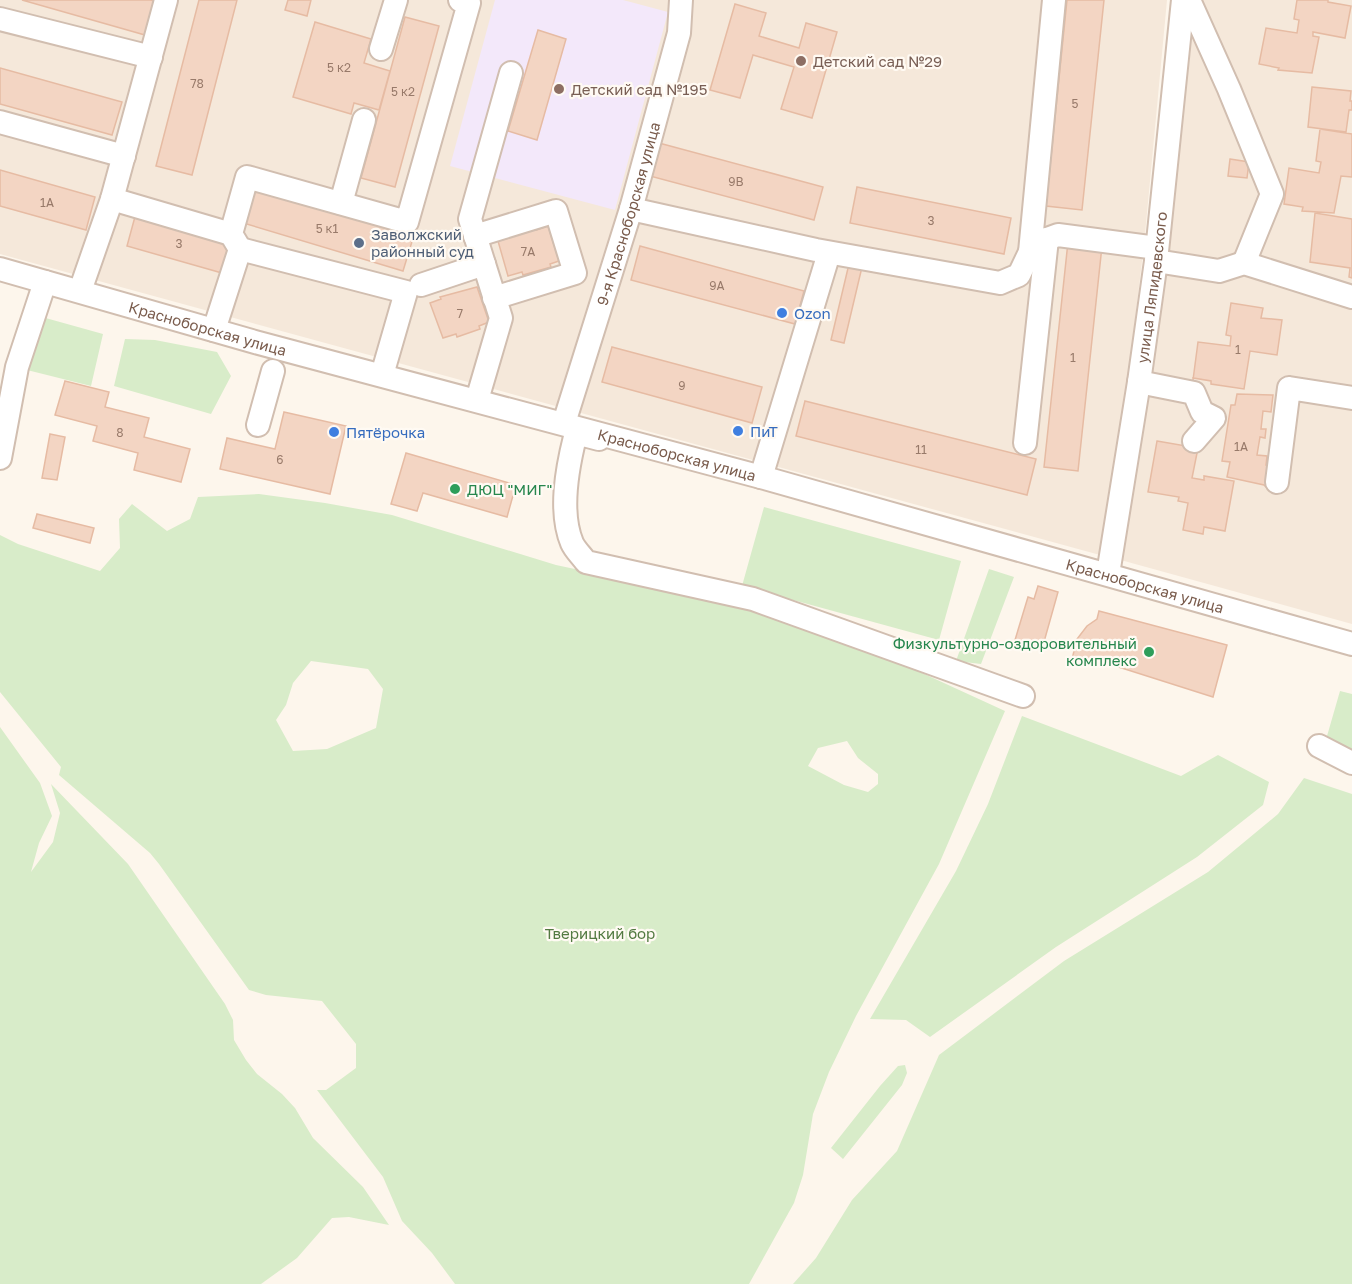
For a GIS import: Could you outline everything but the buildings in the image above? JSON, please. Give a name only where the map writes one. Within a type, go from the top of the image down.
[{"type":"street","points":[[80,291],[112,199],[166,0]]},
{"type":"street","points":[[381,49],[396,0]]},
{"type":"street","points":[[214,330],[236,241],[247,177],[407,222],[469,3],[460,0]]},
{"type":"street","name":"9-я Красноборская улица","points":[[564,423],[631,209],[679,33],[679,0]]},
{"type":"street","points":[[1025,443],[1054,0]]},
{"type":"street","name":"улица Ляпидевского","points":[[1108,574],[1139,382],[1156,254],[1183,0]]},
{"type":"street","points":[[1189,0],[1272,194],[1244,263]]},
{"type":"street","points":[[0,19],[151,57]]},
{"type":"street","points":[[477,400],[501,318],[470,219],[511,73]]},
{"type":"street","points":[[341,203],[364,120]]},
{"type":"street","points":[[0,123],[124,156]]},
{"type":"street","points":[[112,199],[236,241],[418,280],[484,264]]},
{"type":"street","points":[[631,209],[829,253],[1000,284],[1019,275],[1038,245],[1058,235],[1156,254],[1219,271],[1244,263],[1352,297]]},
{"type":"street","points":[[475,236],[556,211],[572,263],[575,273],[494,298]]},
{"type":"street","points":[[761,477],[829,253]]},
{"type":"street","name":"Красноборская улица","points":[[0,269],[214,330],[761,477],[1352,644]]},
{"type":"street","points":[[382,375],[418,280]]},
{"type":"street","points":[[0,458],[17,367],[45,282]]},
{"type":"street","points":[[258,425],[273,371]]},
{"type":"street","points":[[1139,382],[1194,393],[1202,412],[1214,418],[1194,441]]},
{"type":"street","points":[[1277,482],[1289,388],[1352,398]]},
{"type":"street","points":[[667,451],[656,455],[580,434],[575,437],[566,494],[567,525],[573,545],[586,562],[753,599],[1023,696]]},
{"type":"street","points":[[1320,746],[1352,764]]},
{"type":"shaded area","points":[[0,0],[1167,0],[1144,245],[1127,387],[1100,555],[0,254]]},
{"type":"shaded area","name":"Детский сад №195","points":[[495,0],[623,0],[668,12],[615,210],[450,166]]},
{"type":"shaded area","points":[[1193,0],[1352,0],[1352,624],[1117,559],[1152,360],[1191,48]]},
{"type":"green space","points":[[42,317],[103,334],[91,386],[27,370]]},
{"type":"green space","points":[[125,339],[155,340],[217,352],[231,376],[211,414],[114,386]]},
{"type":"green space","name":"Тверицкий бор","points":[[259,494],[392,515],[556,565],[800,617],[1005,711],[939,864],[856,1016],[829,1072],[813,1114],[803,1175],[794,1203],[749,1284],[455,1284],[432,1253],[402,1221],[383,1177],[317,1090],[326,1090],[356,1068],[356,1044],[322,1001],[266,995],[249,990],[150,853],[59,775],[61,767],[0,692],[0,535],[18,544],[100,571],[120,548],[119,519],[132,504],[167,531],[190,519],[198,497]],"holes":[[[311,661],[368,669],[383,689],[376,728],[327,749],[293,751],[276,720],[286,705],[293,683]],[[847,741],[858,758],[878,774],[878,784],[868,792],[844,785],[808,766],[818,748]]]},
{"type":"green space","points":[[764,507],[961,561],[939,640],[742,586]]},
{"type":"green space","points":[[989,569],[1014,577],[981,664],[956,661]]},
{"type":"green space","points":[[1340,691],[1352,694],[1352,751],[1325,743]]},
{"type":"green space","points":[[1022,716],[1181,776],[1218,755],[1269,782],[1263,805],[1197,857],[1056,947],[930,1037],[906,1020],[870,1019],[956,871],[988,804]]},
{"type":"green space","points":[[0,727],[40,783],[52,816],[39,843],[31,872],[53,842],[60,813],[51,784],[128,864],[225,1004],[233,1020],[234,1040],[246,1060],[257,1074],[295,1108],[313,1138],[363,1187],[389,1225],[349,1217],[332,1218],[297,1258],[261,1284],[0,1284]]},
{"type":"green space","points":[[1304,778],[1352,794],[1352,1284],[793,1284],[816,1258],[852,1200],[897,1151],[939,1055],[1064,961],[1208,872],[1278,814]]},
{"type":"green space","points":[[905,1065],[907,1073],[902,1085],[843,1159],[831,1148],[880,1086],[898,1066]]},
{"type":"place","name":"Детский сад №29","points":[[801,61]]},
{"type":"place","name":"Детский сад №195","points":[[559,89]]},
{"type":"place","name":"Заволжский районный суд","points":[[359,243]]},
{"type":"place","name":"Ozon","points":[[782,313]]},
{"type":"place","name":"ПиТ","points":[[738,431]]},
{"type":"place","name":"Пятёрочка","points":[[334,432]]},
{"type":"place","name":"ДЮЦ \"МИГ\"","points":[[455,489]]},
{"type":"place","name":"Физкультурно-оздоровительный комплекс","points":[[1149,652]]}]
